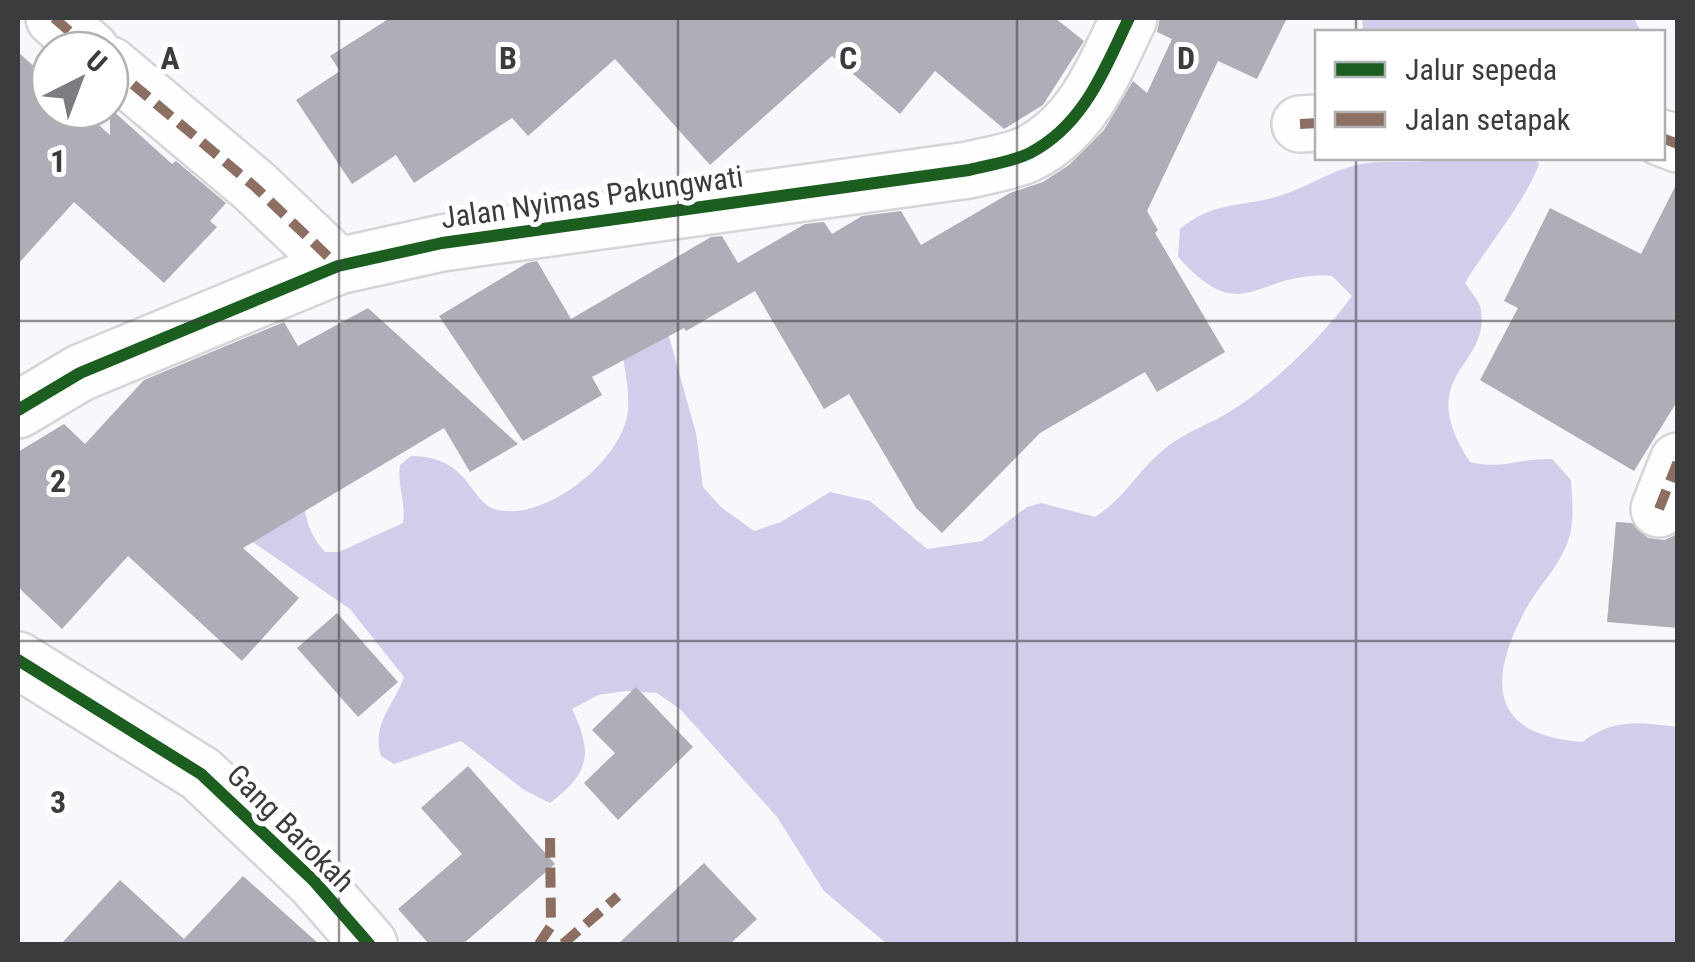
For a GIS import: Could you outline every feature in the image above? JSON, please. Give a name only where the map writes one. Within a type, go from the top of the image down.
[{"type":"street","name":"Jalan Nyimas Pakungwati","points":[[18,410],[80,373],[338,266],[442,243],[969,170],[1028,155],[1067,128],[1093,93],[1129,18]]},
{"type":"street","points":[[130,82],[254,186],[338,266]]},
{"type":"street","name":"Gang Barokah","points":[[18,660],[201,774],[314,881],[369,944]]},
{"type":"shaded area","points":[[1362,18],[1634,18],[1640,30],[1363,30]]},
{"type":"shaded area","points":[[1537,160],[1539,165],[1514,211],[1465,283],[1480,307],[1481,330],[1450,390],[1449,409],[1454,432],[1470,462],[1492,465],[1552,459],[1571,480],[1568,541],[1527,607],[1506,657],[1504,698],[1513,715],[1528,728],[1551,737],[1582,742],[1616,725],[1677,727],[1677,944],[887,944],[824,891],[777,817],[680,709],[657,693],[626,691],[598,695],[572,709],[583,738],[584,761],[573,782],[550,803],[524,790],[461,741],[394,764],[381,756],[381,725],[404,677],[350,609],[221,520],[301,489],[314,538],[325,552],[339,552],[403,523],[400,465],[411,456],[446,464],[488,506],[498,510],[517,511],[560,496],[598,466],[623,429],[628,389],[617,325],[666,326],[696,433],[703,487],[721,507],[754,531],[781,522],[830,492],[870,501],[927,549],[982,541],[1027,507],[1041,503],[1095,517],[1169,445],[1234,409],[1282,372],[1352,296],[1332,276],[1306,276],[1236,294],[1220,290],[1201,279],[1178,257],[1180,229],[1219,208],[1273,198],[1356,165]]},
{"type":"building","points":[[390,18],[1055,18],[1084,41],[1043,105],[1004,129],[935,71],[900,114],[832,56],[710,165],[615,59],[528,136],[512,118],[414,183],[396,155],[352,184],[296,100],[340,71],[330,56]]},
{"type":"building","points":[[1160,18],[1287,18],[1257,79],[1218,61],[1147,211],[1158,230],[1155,233],[1225,352],[1157,392],[1145,372],[1040,433],[942,533],[916,508],[849,394],[824,409],[755,291],[686,331],[684,328],[592,377],[602,395],[523,441],[439,316],[527,263],[537,261],[571,319],[711,237],[722,236],[738,263],[805,224],[824,222],[832,234],[862,216],[901,211],[921,245],[1010,193],[1043,182],[1069,165],[1104,130],[1133,81],[1147,93],[1172,39],[1157,32]]},
{"type":"building","points":[[18,52],[30,63],[30,130],[104,130],[110,135],[110,130],[130,130],[130,126],[172,164],[176,161],[226,203],[210,221],[217,227],[164,283],[74,202],[18,264]]},
{"type":"building","points":[[1678,181],[1678,400],[1634,471],[1480,380],[1518,308],[1504,301],[1550,208],[1641,254]]},
{"type":"building","points":[[368,308],[518,444],[470,472],[444,428],[243,548],[299,598],[242,661],[128,556],[62,629],[18,587],[18,452],[64,424],[85,444],[144,380],[284,322],[298,346]]},
{"type":"building","points":[[1616,522],[1632,523],[1648,538],[1664,540],[1678,534],[1678,628],[1607,622]]},
{"type":"building","points":[[337,613],[398,682],[358,717],[297,648]]},
{"type":"building","points":[[636,687],[693,747],[618,820],[584,783],[615,753],[592,730]]},
{"type":"building","points":[[468,766],[555,864],[463,944],[429,944],[398,909],[462,854],[421,808]]},
{"type":"building","points":[[704,863],[757,919],[730,944],[618,944]]},
{"type":"building","points":[[243,876],[319,944],[61,944],[120,880],[184,939]]},
{"type":"marked path","points":[[54,18],[68,30]]},
{"type":"marked path","points":[[130,82],[254,186],[338,266]]},
{"type":"marked path","points":[[1300,124],[1315,123]]},
{"type":"marked path","points":[[1665,139],[1678,144]]},
{"type":"marked path","points":[[1659,509],[1678,461]]},
{"type":"marked path","points":[[539,944],[551,926],[550,838]]},
{"type":"marked path","points":[[563,944],[618,896]]},
{"type":"cycle path","points":[[18,410],[80,373],[338,266],[442,243],[969,170],[1016,159],[1049,141],[1078,112],[1101,76],[1129,18]]},
{"type":"cycle path","points":[[18,660],[201,774],[314,881],[369,944]]}]
